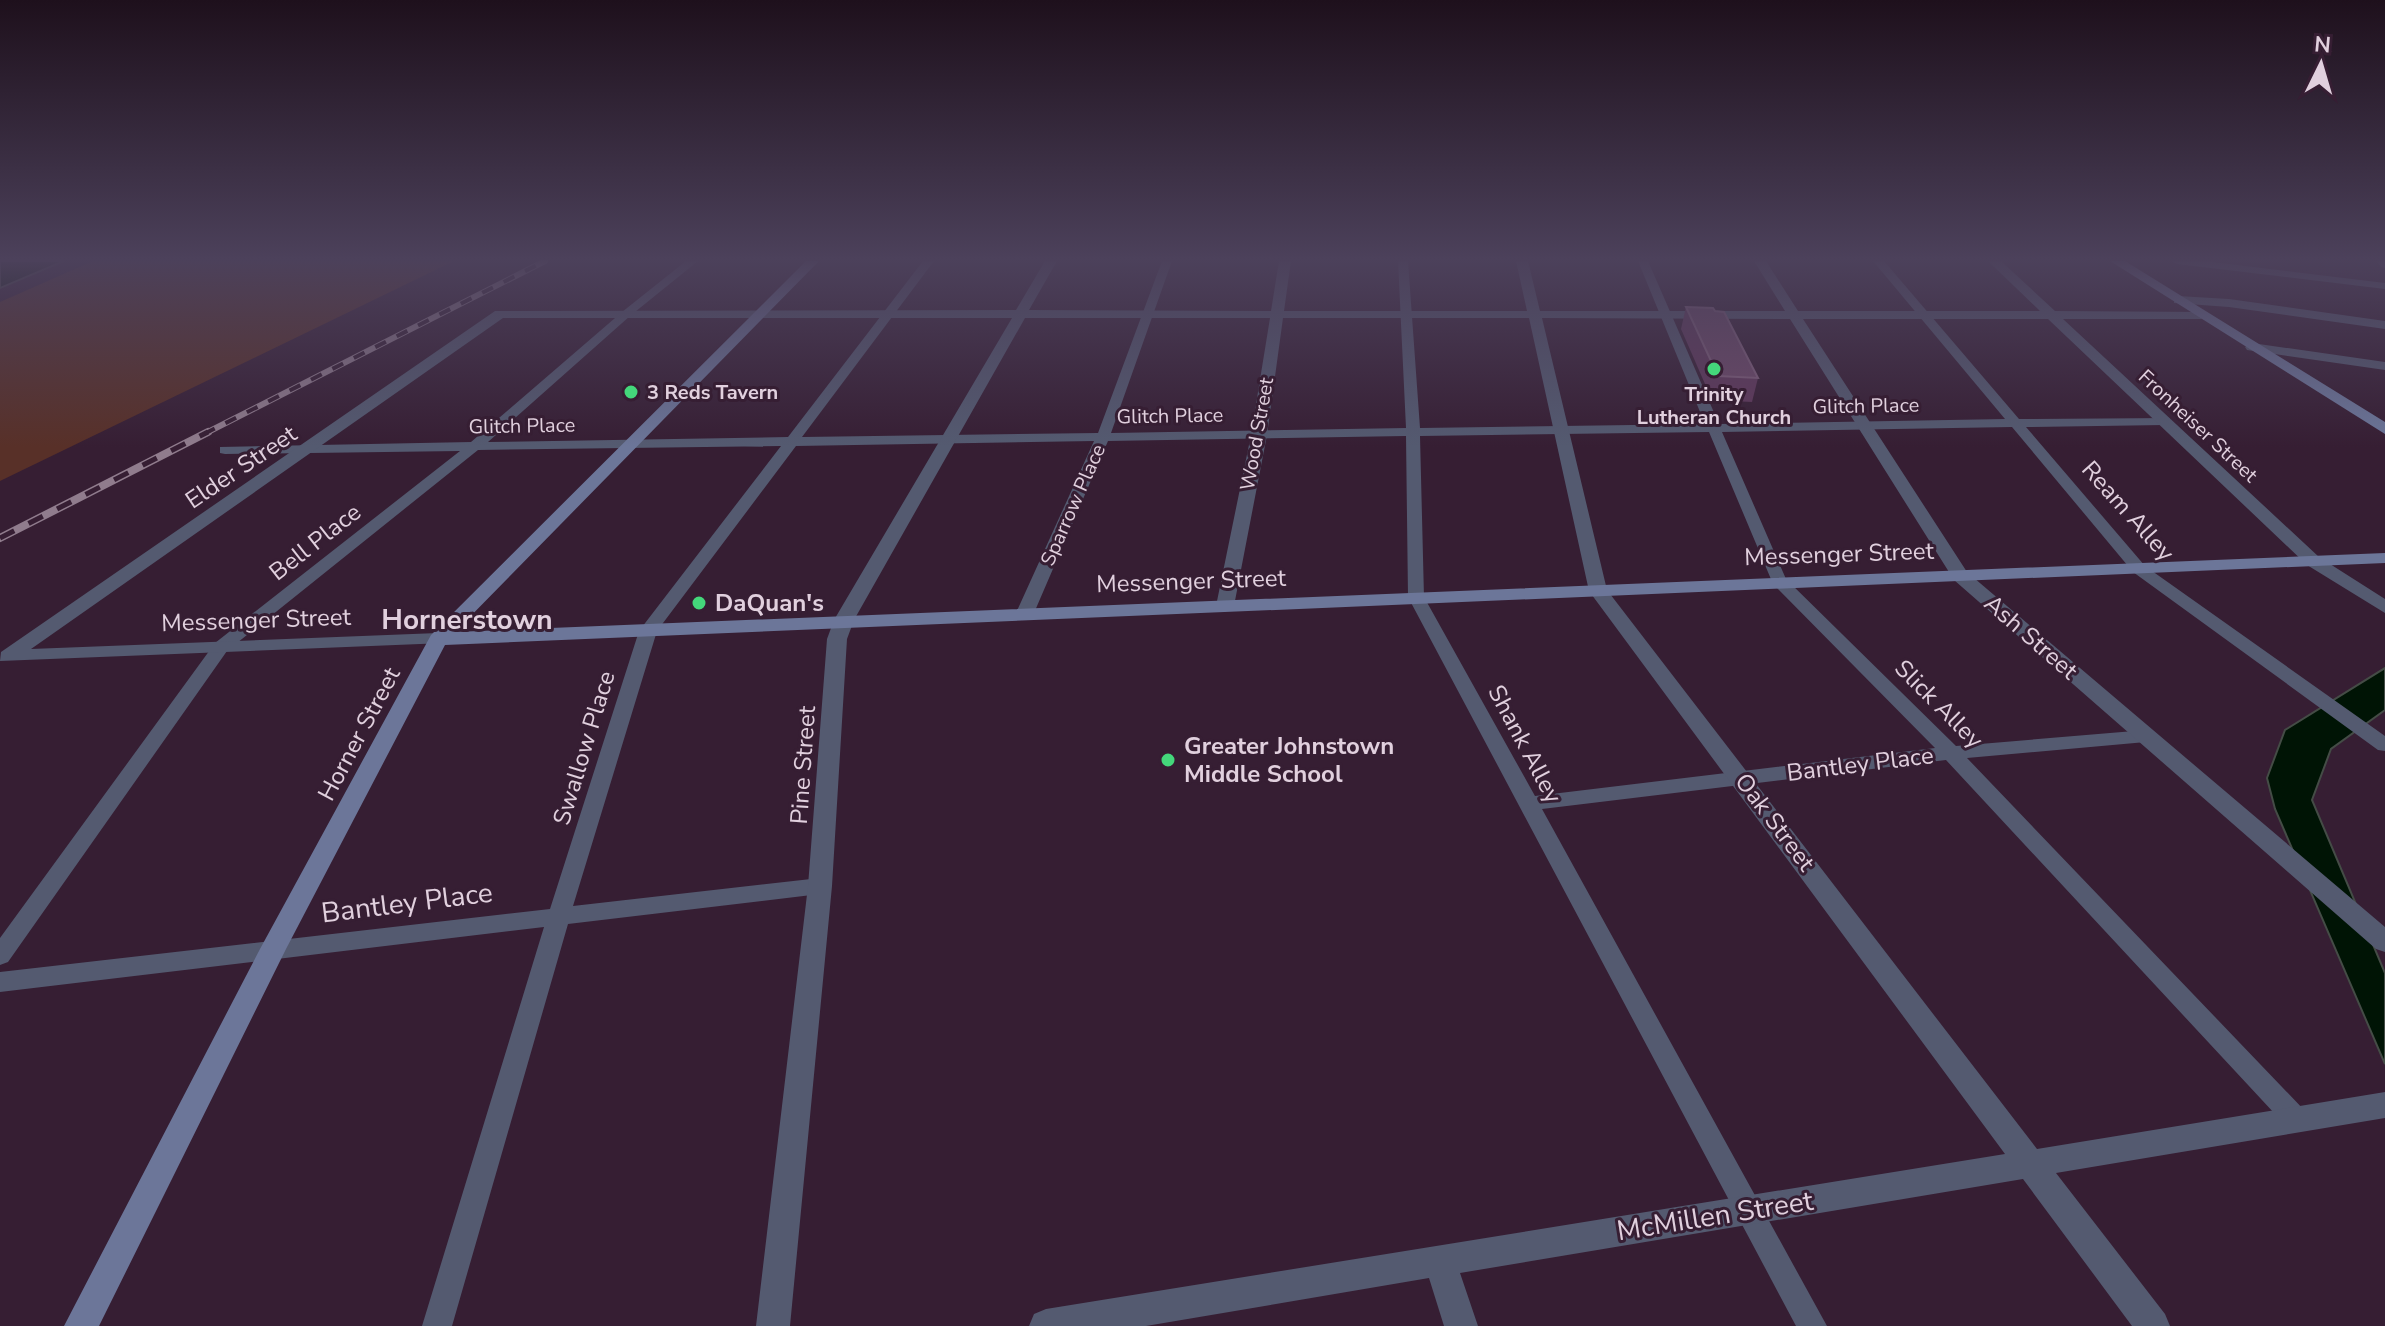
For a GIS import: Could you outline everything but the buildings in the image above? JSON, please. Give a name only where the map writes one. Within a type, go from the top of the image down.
[{"type":"street","name":"Elder Street","points":[[4,657],[309,450],[488,323]]},
{"type":"street","name":"Horner Street","points":[[81,1326],[273,949],[438,639],[751,323]]},
{"type":"street","name":"Pine Street","points":[[773,1326],[820,886],[837,639],[844,620],[1014,323]]},
{"type":"street","name":"Wood Street","points":[[1225,606],[1259,435],[1276,323]]},
{"type":"street","name":"Oak Street","points":[[1537,323],[1598,591],[2153,1326]]},
{"type":"street","name":"Ash Street","points":[[1799,323],[1960,576],[2381,938]]},
{"type":"street","name":"Fronheiser Street","points":[[2059,323],[2313,561],[2385,607]]},
{"type":"street","points":[[2214,323],[2385,429]]},
{"type":"street","points":[[2252,347],[2385,366]]},
{"type":"street","name":"Messenger Street","points":[[4,657],[2385,558]]},
{"type":"street","name":"McMillen Street","points":[[1046,1326],[1119,1320],[1440,1261],[2385,1105]]},
{"type":"street","points":[[1440,1261],[1461,1326]]},
{"type":"lane","name":"Bell Place","points":[[0,956],[221,647],[475,446],[616,323]]},
{"type":"lane","name":"Swallow Place","points":[[437,1326],[648,631],[881,323]]},
{"type":"lane","name":"Sparrow Place","points":[[1025,613],[1103,437],[1143,323]]},
{"type":"lane","name":"Shank Alley","points":[[1406,323],[1413,433],[1416,597],[1812,1326]]},
{"type":"lane","name":"Slick Alley","points":[[1670,323],[1779,581],[1951,753],[2297,1120]]},
{"type":"lane","name":"Ream Alley","points":[[1929,323],[2139,569],[2378,740]]},
{"type":"lane","name":"Glitch Place","points":[[225,450],[2164,421]]},
{"type":"lane","name":"Bantley Place","points":[[1527,804],[1951,753],[2146,736]]},
{"type":"lane","name":"Bantley Place","points":[[0,982],[820,886]]},
{"type":"shaded area","points":[[0,323],[326,323],[0,481]]},
{"type":"shaded area","points":[[2385,668],[2385,710],[2331,749],[2312,800],[2385,973],[2385,1064],[2275,809],[2267,778],[2285,730]]},
{"type":"railway","points":[[204,434],[423,323]]},
{"type":"railway","points":[[0,538],[208,432]]},
{"type":"place","name":"Trinity Lutheran Church","points":[[1714,369]]},
{"type":"place","name":"3 Reds Tavern","points":[[631,392]]},
{"type":"place","name":"DaQuan's","points":[[699,603]]},
{"type":"place","name":"Greater Johnstown Middle School","points":[[1168,760]]},
{"type":"district","name":"Hornerstown","points":[[467,620]]}]
